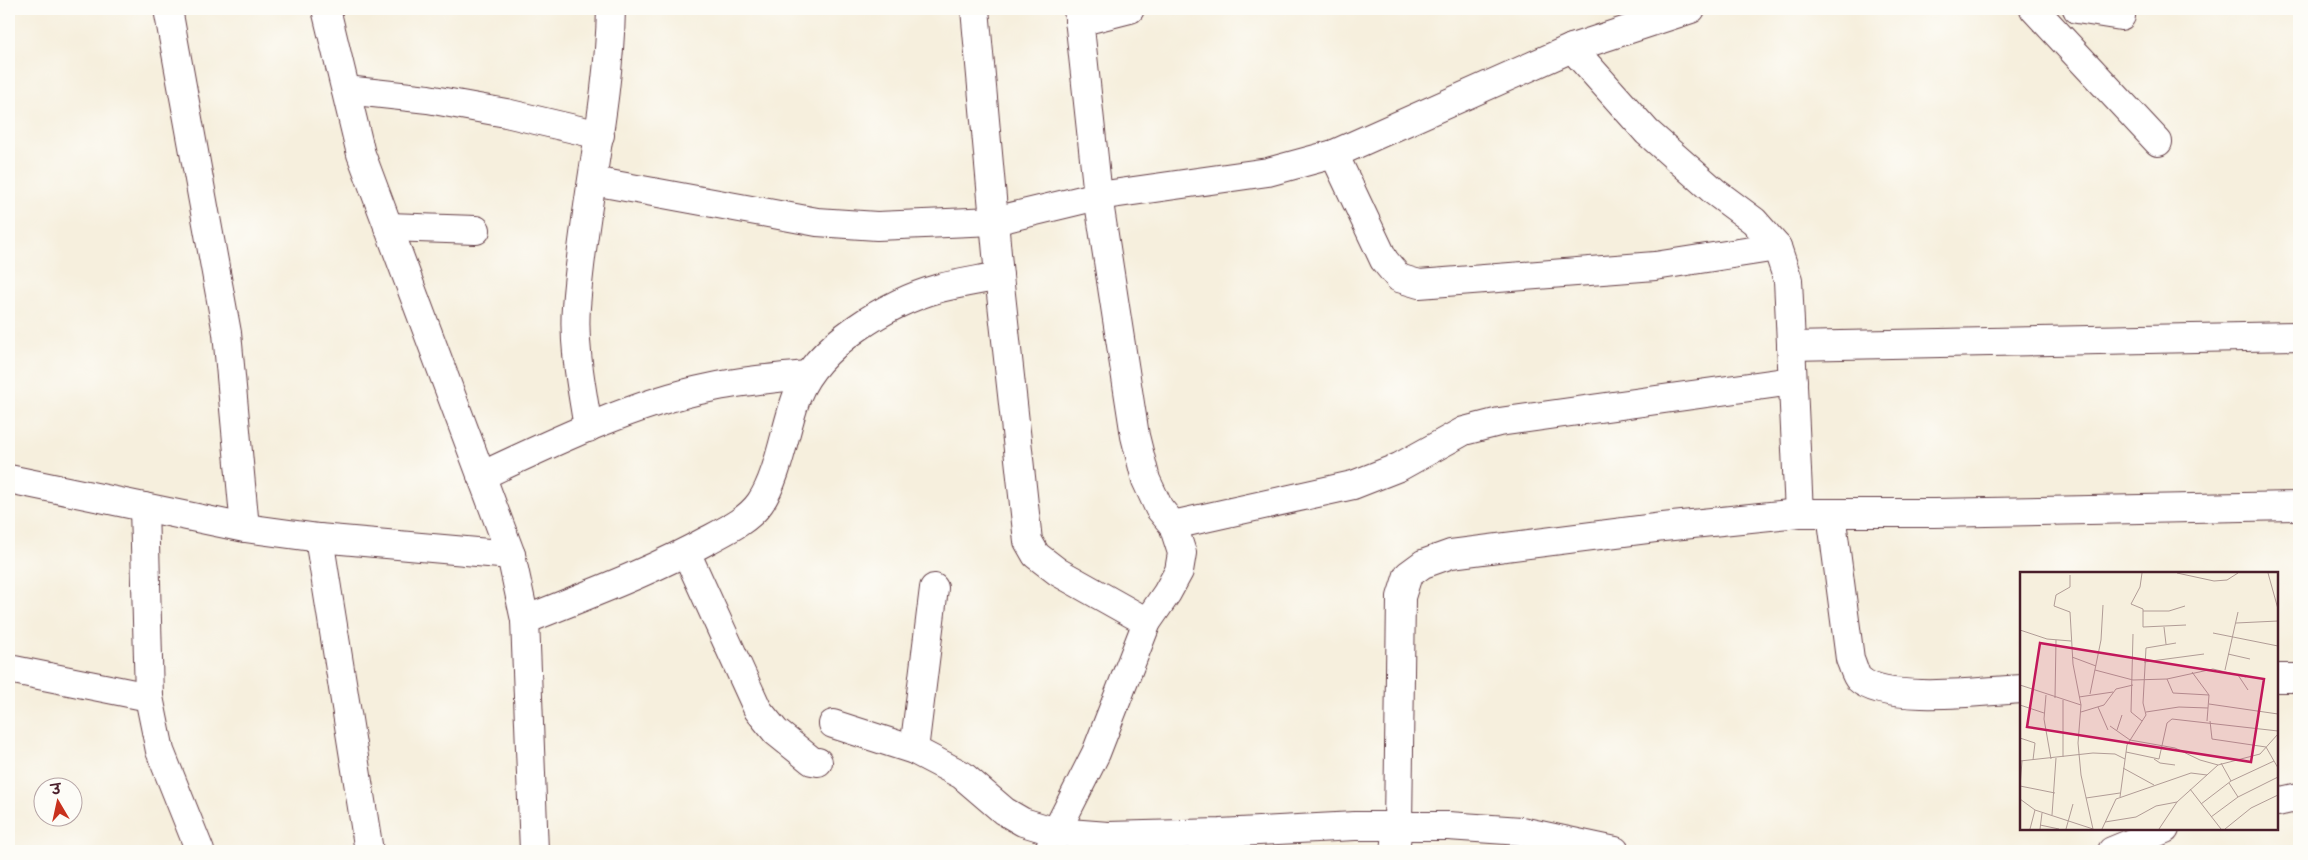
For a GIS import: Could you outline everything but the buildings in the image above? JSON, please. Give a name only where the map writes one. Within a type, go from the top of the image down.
[{"type":"street","points":[[168,9],[227,333],[245,528]]},
{"type":"street","points":[[326,9],[361,154],[511,555],[525,620],[534,851]]},
{"type":"street","points":[[588,428],[579,368],[575,309],[600,135],[611,9]]},
{"type":"street","points":[[975,9],[999,276],[1028,541],[1036,555],[1058,572],[1146,622]]},
{"type":"street","points":[[1053,842],[1096,753],[1146,622],[1167,593],[1178,572],[1182,553],[1173,525],[1159,508],[1146,480],[1135,436],[1098,196],[1079,15],[1130,9]]},
{"type":"street","points":[[593,181],[817,222],[877,226],[994,221],[1098,196],[1268,172],[1334,154],[1572,48],[1691,9]]},
{"type":"street","points":[[2034,9],[2158,142]]},
{"type":"street","points":[[2078,9],[2121,16]]},
{"type":"street","points":[[1572,48],[1647,132],[1715,192],[1754,220],[1777,247],[1788,280],[1799,513]]},
{"type":"street","points":[[346,90],[428,99],[506,113],[600,135]]},
{"type":"street","points":[[1334,154],[1384,260],[1399,278],[1418,284],[1655,266],[1777,247]]},
{"type":"street","points":[[388,227],[476,230]]},
{"type":"street","points":[[525,620],[617,583],[686,552],[739,523],[760,503],[773,475],[797,396],[807,375],[841,339],[896,304],[940,288],[999,276]]},
{"type":"street","points":[[1791,346],[2299,336]]},
{"type":"street","points":[[481,476],[588,428],[655,403],[708,388],[807,375]]},
{"type":"street","points":[[1173,525],[1353,485],[1399,467],[1464,431],[1499,422],[1793,381]]},
{"type":"street","points":[[9,479],[245,528],[319,538],[511,555]]},
{"type":"street","points":[[1396,838],[1402,597],[1408,575],[1423,564],[1451,554],[1663,527],[1799,513],[1934,513],[2299,506]]},
{"type":"street","points":[[144,507],[149,697],[160,751],[200,851]]},
{"type":"street","points":[[1831,513],[1850,659],[1859,679],[1875,689],[1914,695],[2020,689]]},
{"type":"street","points":[[319,538],[369,851]]},
{"type":"street","points":[[686,552],[758,710],[776,732],[812,761],[818,762]]},
{"type":"street","points":[[914,750],[934,588]]},
{"type":"street","points":[[9,669],[149,697]]},
{"type":"street","points":[[2278,678],[2299,678]]},
{"type":"street","points":[[833,724],[914,750],[962,774],[1004,811],[1053,842],[1117,836],[1396,838],[1448,826],[1521,832],[1615,851]]},
{"type":"street","points":[[2278,802],[2299,797]]},
{"type":"street","points":[[2112,851],[2164,830]]}]
